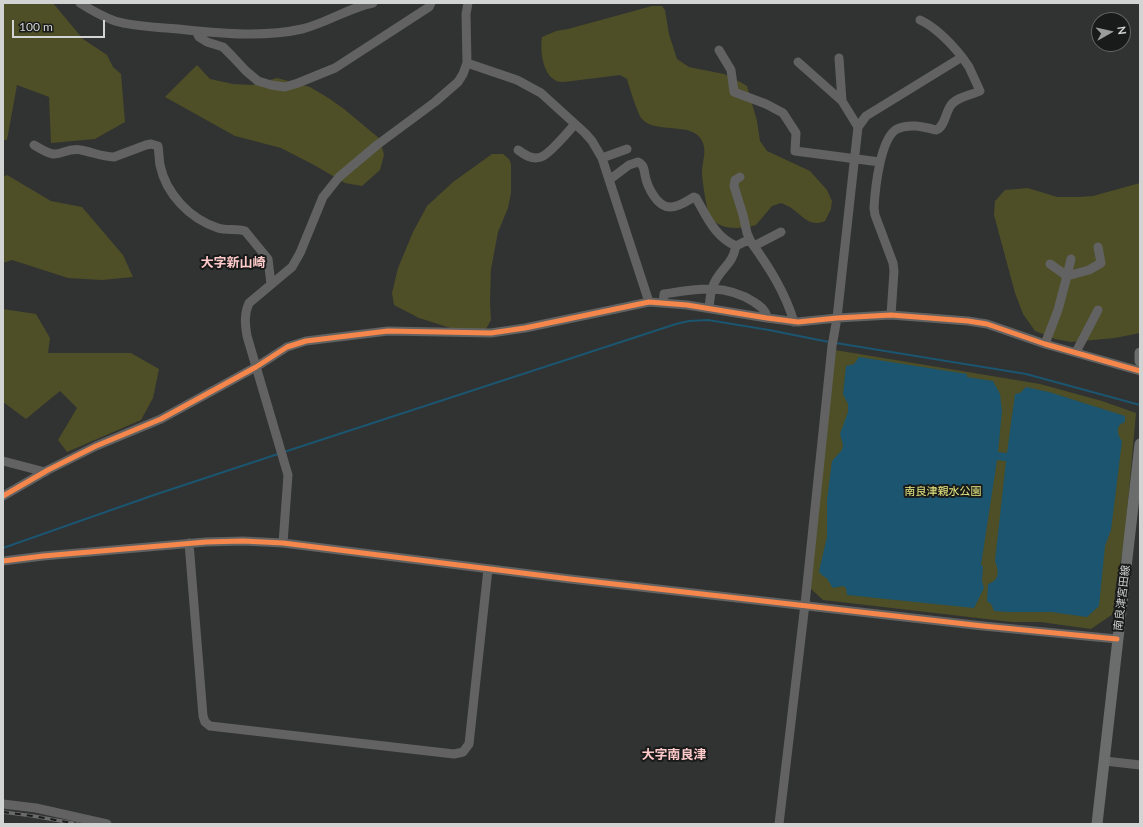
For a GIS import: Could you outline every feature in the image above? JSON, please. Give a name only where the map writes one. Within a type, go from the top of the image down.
[{"type":"main road","points":[[1140,353],[1140,361]]},
{"type":"main road","name":"南良津宮田線","points":[[1097,824],[1140,444]]},
{"type":"street","points":[[80,3],[96,13],[115,21],[148,26],[254,34],[303,29],[373,3]]},
{"type":"street","points":[[196,30],[199,37],[207,42],[223,48],[258,81],[285,87],[335,68],[428,7],[431,3]]},
{"type":"street","points":[[283,543],[288,475],[247,336],[245,311],[249,303],[292,267],[300,253],[323,197],[339,176],[377,145],[435,102],[458,82],[467,63],[466,14],[468,3]]},
{"type":"street","points":[[891,315],[894,271],[893,263],[875,215],[874,208],[880,162],[888,138],[896,129],[910,126],[936,130],[939,129],[942,126],[951,105],[958,100],[980,91],[969,67],[962,57],[940,33],[920,20]]},
{"type":"street","points":[[718,50],[731,70],[734,92],[766,104],[783,113],[796,133],[795,151],[880,162]]},
{"type":"street","points":[[779,824],[858,127],[866,116],[962,57]]},
{"type":"street","points":[[839,58],[842,101]]},
{"type":"street","points":[[798,62],[842,101],[858,127]]},
{"type":"street","points":[[467,63],[517,80],[541,93],[592,141],[602,158],[649,302]]},
{"type":"street","points":[[518,150],[526,156],[535,158],[543,156],[575,124]]},
{"type":"street","points":[[34,145],[52,154],[58,154],[69,149],[80,149],[105,157],[114,157],[151,144],[158,146],[160,165],[165,181],[177,201],[188,212],[203,222],[218,228],[229,230],[240,229],[245,231],[268,259],[271,284]]},
{"type":"street","points":[[602,158],[627,149]]},
{"type":"street","points":[[609,180],[634,163],[638,162],[642,164],[649,188],[654,198],[668,207],[672,207],[694,197],[696,198],[722,238],[736,246]]},
{"type":"street","points":[[740,177],[735,180],[734,186],[747,233],[752,244],[768,267],[783,293],[794,322]]},
{"type":"street","points":[[736,246],[746,241],[752,244],[781,232]]},
{"type":"street","points":[[709,308],[712,289],[718,277],[734,257],[736,246]]},
{"type":"street","points":[[1067,276],[1088,270],[1101,263],[1098,247]]},
{"type":"street","points":[[1045,344],[1058,310],[1070,259]]},
{"type":"street","points":[[1050,264],[1067,276]]},
{"type":"street","points":[[663,302],[664,294],[703,288],[734,292],[749,299],[764,310],[767,318]]},
{"type":"street","points":[[3,496],[45,472],[96,446],[161,419],[256,367],[287,347],[306,341],[388,331],[491,333],[533,326],[649,302],[687,304],[794,322],[891,315],[974,322],[1006,330],[1045,344],[1140,371]]},
{"type":"street","points":[[1076,352],[1098,310]]},
{"type":"street","points":[[3,461],[45,472]]},
{"type":"street","points":[[3,559],[189,543],[243,541],[283,543],[488,569],[805,604],[984,626],[1117,639]]},
{"type":"street","points":[[189,543],[203,716],[205,722],[210,726],[454,754],[463,752],[469,744],[488,569]]},
{"type":"street","points":[[1105,761],[1140,765]]},
{"type":"street","points":[[3,804],[36,808],[107,824]]},
{"type":"green space","points":[[3,3],[53,3],[83,39],[107,55],[113,67],[121,74],[125,122],[95,139],[51,143],[49,97],[17,85],[7,140],[3,140]]},
{"type":"green space","points":[[652,6],[662,6],[665,10],[669,34],[677,59],[689,67],[724,74],[747,86],[757,121],[760,141],[767,151],[810,171],[827,190],[832,201],[831,209],[825,221],[819,223],[810,222],[790,207],[781,203],[772,206],[756,225],[732,228],[719,225],[710,217],[707,209],[702,172],[704,147],[701,139],[696,134],[681,129],[655,126],[642,119],[627,79],[620,75],[558,82],[547,72],[541,48],[542,37],[556,31]]},
{"type":"green space","points":[[197,65],[210,79],[233,84],[252,85],[277,78],[310,87],[344,109],[380,139],[384,155],[380,170],[362,186],[345,183],[281,148],[235,136],[165,97]]},
{"type":"green space","points":[[492,154],[503,154],[509,159],[511,164],[511,193],[508,208],[498,232],[491,269],[491,320],[486,329],[457,330],[419,318],[394,305],[392,293],[398,268],[413,232],[427,206],[453,182]]},
{"type":"green space","points":[[7,175],[51,201],[82,207],[123,255],[133,277],[102,280],[68,278],[12,260],[3,263],[3,177]]},
{"type":"green space","points":[[1140,183],[1140,333],[1115,338],[1071,342],[1055,339],[1035,331],[1023,314],[1015,293],[994,215],[995,201],[1005,190],[1028,188],[1057,197],[1079,197],[1093,196]]},
{"type":"green space","points":[[3,309],[36,314],[50,338],[48,353],[131,353],[159,369],[153,398],[141,420],[67,452],[58,440],[77,408],[60,391],[26,419],[3,402]]},
{"type":"green space","name":"南良津親水公園","points":[[835,350],[1040,384],[1102,401],[1136,413],[1124,545],[1116,584],[1113,614],[1091,629],[1040,622],[1012,622],[823,600],[810,588]]},
{"type":"water","name":"南良津親水公園","points":[[859,357],[967,374],[967,377],[993,381],[1000,394],[1002,411],[998,452],[1007,453],[1015,394],[1020,393],[1026,387],[1049,392],[1125,416],[1125,422],[1118,427],[1119,436],[1122,441],[1111,530],[1105,546],[1099,606],[1087,617],[1051,612],[994,611],[991,604],[987,601],[988,584],[995,580],[998,575],[995,561],[1006,461],[997,460],[981,565],[983,566],[982,581],[984,588],[974,608],[847,595],[846,588],[843,586],[833,588],[828,580],[819,571],[827,537],[827,499],[832,461],[842,450],[843,445],[840,434],[848,412],[848,404],[843,394],[846,366],[854,364]]},
{"type":"waterway","points":[[284,452],[689,321],[708,320],[829,342]]},
{"type":"waterway","points":[[836,343],[1026,374],[1140,405]]},
{"type":"waterway","points":[[3,548],[154,495],[278,454]]},
{"type":"railway","points":[[3,812],[78,824]]},
{"type":"cycle path","points":[[3,496],[48,470],[96,446],[161,419],[256,367],[287,347],[306,341],[388,331],[491,333],[525,328],[649,302],[687,305],[798,322],[891,315],[968,321],[987,324],[1045,344],[1140,371]]},
{"type":"cycle path","points":[[3,561],[43,556],[206,542],[243,541],[283,543],[570,579],[983,626],[1117,639]]},
{"type":"district","name":"大字新山崎","points":[[233,263]]},
{"type":"district","name":"大字南良津","points":[[674,755]]}]
